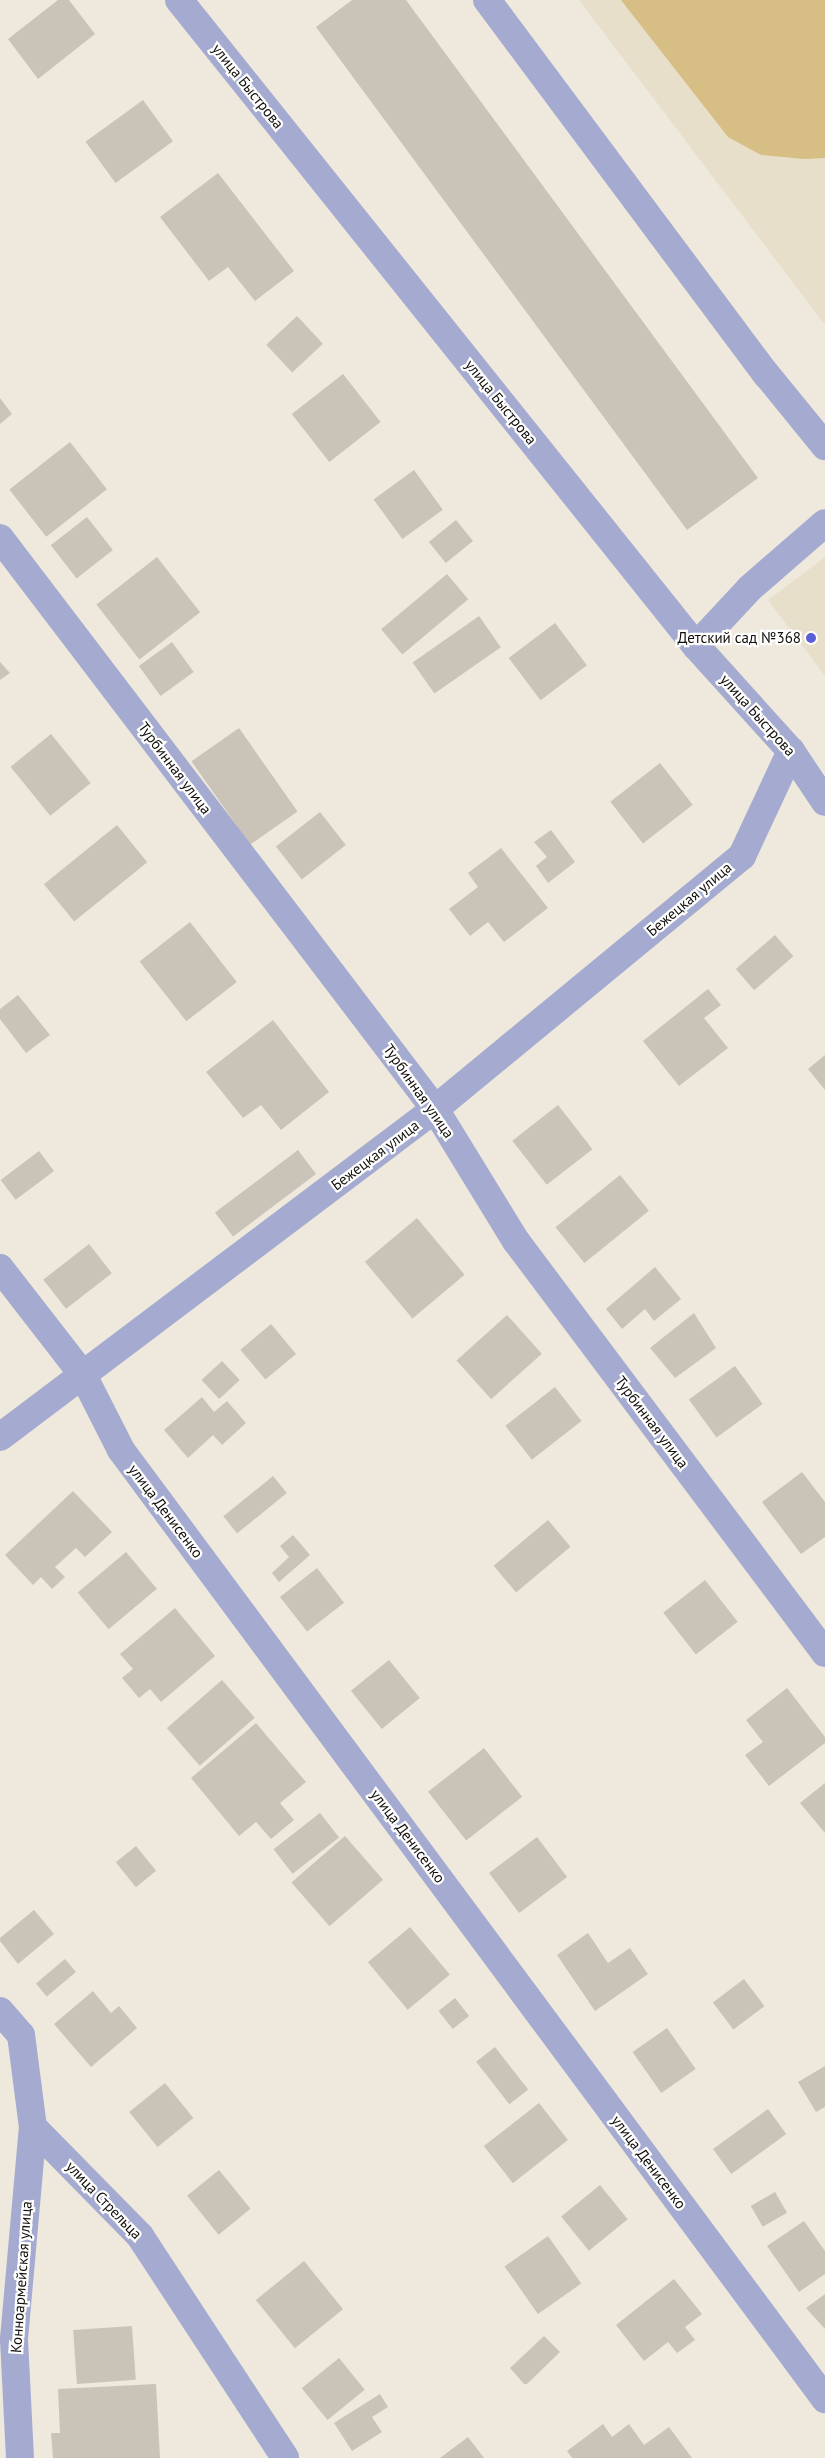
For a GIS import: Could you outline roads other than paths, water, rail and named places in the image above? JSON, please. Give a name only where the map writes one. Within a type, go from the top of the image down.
[{"type":"street","name":"улица Быстрова","points":[[179,0],[696,646],[791,751],[825,802]]},
{"type":"street","points":[[487,0],[761,367],[825,446]]},
{"type":"street","points":[[696,646],[750,588],[825,523]]},
{"type":"street","name":"Турбинная улица","points":[[0,538],[435,1109],[516,1241],[825,1653]]},
{"type":"street","name":"Бежецкая улица","points":[[0,1437],[435,1109],[742,856],[791,751]]},
{"type":"street","name":"улица Денисенко","points":[[0,1268],[83,1375],[121,1450],[825,2399]]},
{"type":"street","points":[[0,2011],[21,2034],[33,2127]]},
{"type":"street","name":"Конноармейская улица","points":[[20,2458],[14,2339],[33,2127]]},
{"type":"street","name":"улица Стрельца","points":[[33,2127],[140,2236],[285,2458]]},
{"type":"place","name":"Детский сад №368","points":[[811,638]]}]
